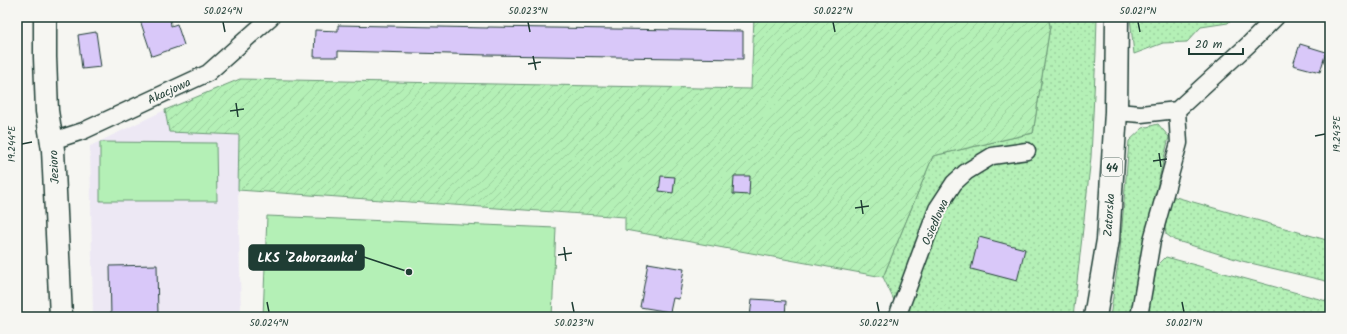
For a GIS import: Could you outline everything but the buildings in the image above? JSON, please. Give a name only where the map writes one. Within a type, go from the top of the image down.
[{"type":"street","name":"Jezioro","points":[[45,17],[47,111],[52,141],[61,317]]},
{"type":"street","name":"Akacjowa","points":[[52,141],[82,131],[208,73],[271,17]]},
{"type":"street","name":"Zatorska","points":[[1095,317],[1108,240],[1116,112],[1117,17]]},
{"type":"street","points":[[1116,112],[1141,114],[1177,110],[1248,45],[1276,17]]},
{"type":"street","points":[[1139,317],[1152,240],[1179,143],[1177,110]]},
{"type":"street","name":"Osiedlowa","points":[[897,317],[937,210],[954,183],[966,172],[992,156],[1027,150]]},
{"type":"shaded area","points":[[165,110],[169,132],[239,135],[238,190],[241,317],[93,317],[90,146]]},
{"type":"green space","points":[[754,17],[1048,17],[1050,26],[1033,133],[933,156],[883,277],[625,230],[625,217],[238,190],[239,135],[169,132],[165,110],[240,79],[751,89]]},
{"type":"green space","points":[[1048,17],[1097,17],[1091,157],[1073,317],[902,317],[883,277],[933,156],[1033,133],[1050,26]]},
{"type":"green space","points":[[1130,17],[1233,17],[1228,23],[1201,27],[1187,42],[1163,43],[1134,54]]},
{"type":"green space","points":[[1158,124],[1169,137],[1145,238],[1131,317],[1110,317],[1120,250],[1129,141],[1143,128]]},
{"type":"green space","points":[[100,142],[216,143],[217,201],[100,201]]},
{"type":"green space","points":[[1172,196],[1330,241],[1330,282],[1242,261],[1174,240],[1166,234],[1165,227]]},
{"type":"green space","points":[[267,216],[556,228],[552,317],[263,317]]},
{"type":"green space","points":[[1166,257],[1330,302],[1330,317],[1147,317],[1157,266]]},
{"type":"place","name":"LKS 'Zaborzanka'","points":[[409,272]]}]
